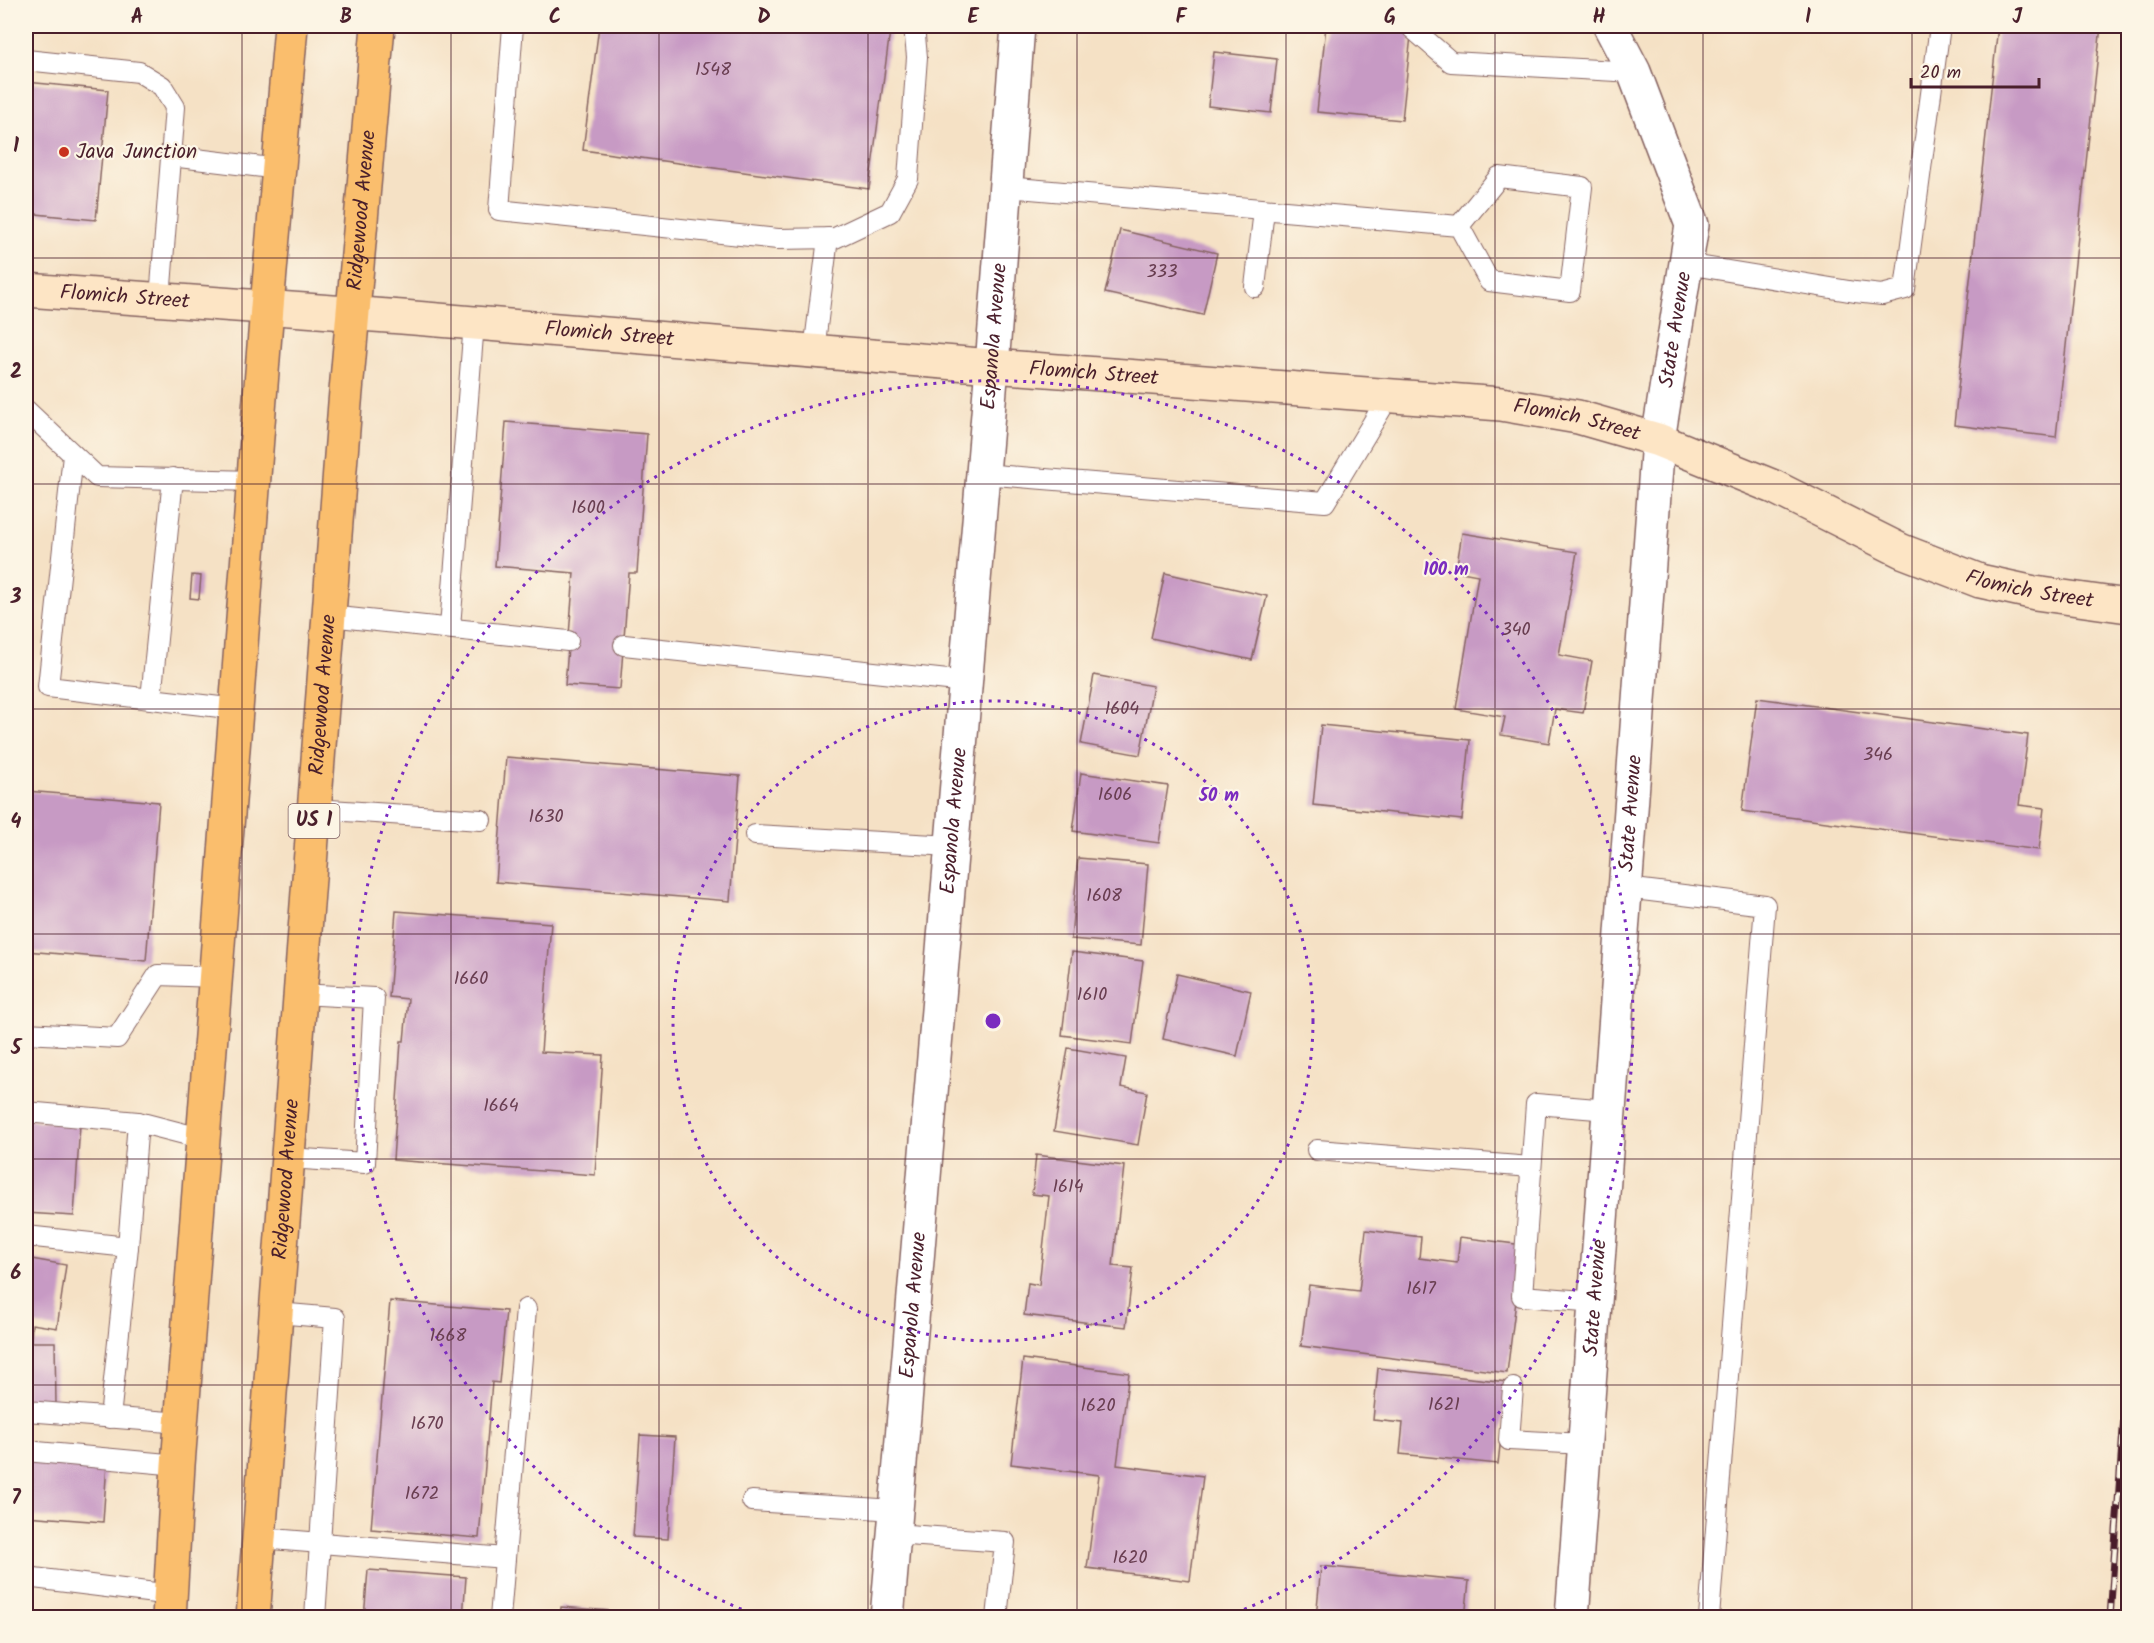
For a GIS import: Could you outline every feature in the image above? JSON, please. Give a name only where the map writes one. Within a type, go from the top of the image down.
[{"type":"main road","points":[[170,1606],[178,1465],[267,307],[291,26]]},
{"type":"main road","name":"Ridgewood Avenue","points":[[254,1617],[352,314],[378,26]]},
{"type":"street","name":"Espanola Avenue","points":[[887,1617],[966,682],[1018,26]]},
{"type":"street","name":"State Avenue","points":[[1572,1617],[1658,440],[1692,225],[1634,72],[1610,26]]},
{"type":"street","name":"Flomich Street","points":[[26,290],[474,323],[1523,407],[1578,417],[1658,440],[1774,487],[1902,551],[1980,581],[2035,593],[2128,606]]},
{"type":"lane","points":[[513,26],[499,210],[778,239],[835,238],[890,212],[908,179],[916,57],[914,26]]},
{"type":"lane","points":[[1413,26],[1413,29],[1450,62],[1634,72]]},
{"type":"lane","points":[[1686,264],[1855,292],[1882,295],[1905,290],[1940,26]]},
{"type":"lane","points":[[26,60],[139,72],[162,86],[174,107],[160,299]]},
{"type":"lane","points":[[171,156],[279,169]]},
{"type":"lane","points":[[1499,177],[1582,187],[1570,291],[1489,281],[1459,226],[1499,177]]},
{"type":"lane","points":[[1006,188],[1459,226]]},
{"type":"lane","points":[[1256,288],[1264,210]]},
{"type":"lane","points":[[814,351],[828,238]]},
{"type":"lane","points":[[450,627],[474,323]]},
{"type":"lane","points":[[983,474],[1325,502],[1389,396]]},
{"type":"lane","points":[[26,410],[97,477],[254,481]]},
{"type":"lane","points":[[73,455],[48,687],[237,709]]},
{"type":"lane","points":[[151,699],[174,478]]},
{"type":"lane","points":[[329,616],[568,641]]},
{"type":"lane","points":[[624,645],[966,682]]},
{"type":"lane","points":[[315,809],[481,820]]},
{"type":"lane","points":[[755,835],[952,846]]},
{"type":"lane","points":[[1626,888],[1765,905],[1709,1617]]},
{"type":"lane","points":[[26,1033],[117,1038],[158,975],[216,977]]},
{"type":"lane","points":[[288,1158],[365,1163],[374,998],[300,994]]},
{"type":"lane","points":[[1596,1302],[1522,1296],[1536,1104],[1609,1110]]},
{"type":"lane","points":[[26,1112],[138,1122],[204,1139]]},
{"type":"lane","points":[[110,1418],[128,1247],[138,1122]]},
{"type":"lane","points":[[1317,1150],[1531,1167]]},
{"type":"lane","points":[[26,1236],[128,1247]]},
{"type":"lane","points":[[500,1617],[526,1309]]},
{"type":"lane","points":[[277,1313],[335,1318],[315,1617]]},
{"type":"lane","points":[[1513,1388],[1509,1440],[1585,1444]]},
{"type":"lane","points":[[26,1411],[182,1423]]},
{"type":"lane","points":[[26,1451],[178,1465]]},
{"type":"lane","points":[[752,1501],[896,1522],[1005,1542],[997,1617]]},
{"type":"lane","points":[[260,1538],[505,1558]]},
{"type":"lane","points":[[26,1577],[170,1606]]},
{"type":"building","points":[[599,26],[853,26],[890,31],[869,189],[583,150]]},
{"type":"building","points":[[1326,26],[1412,26],[1402,120],[1317,112]]},
{"type":"building","points":[[1998,26],[2101,26],[2056,437],[1954,425]]},
{"type":"building","points":[[1214,52],[1277,59],[1271,113],[1208,106]]},
{"type":"building","name":"Java Junction","points":[[26,82],[108,90],[96,220],[26,213]]},
{"type":"building","points":[[1120,230],[1217,253],[1203,315],[1105,293]]},
{"type":"building","points":[[506,422],[647,434],[637,573],[629,573],[620,689],[565,685],[574,573],[495,566]]},
{"type":"building","points":[[1462,533],[1577,552],[1559,655],[1592,661],[1583,713],[1555,709],[1549,743],[1501,735],[1505,717],[1456,709],[1478,575],[1456,571]]},
{"type":"building","points":[[1165,573],[1267,596],[1252,660],[1151,638]]},
{"type":"building","points":[[192,575],[201,576],[199,599],[190,598]]},
{"type":"building","points":[[1094,675],[1153,686],[1140,755],[1081,744]]},
{"type":"building","points":[[1757,698],[2028,735],[2019,805],[2044,808],[2039,850],[1742,811]]},
{"type":"building","points":[[1321,725],[1470,740],[1462,820],[1313,805]]},
{"type":"building","points":[[506,757],[740,776],[730,901],[496,882]]},
{"type":"building","points":[[1081,773],[1168,786],[1159,843],[1073,831]]},
{"type":"building","points":[[26,791],[159,802],[146,961],[26,951]]},
{"type":"building","points":[[1078,858],[1148,864],[1141,945],[1071,939]]},
{"type":"building","points":[[396,911],[551,923],[541,1052],[603,1055],[595,1175],[393,1160],[401,1041],[404,1041],[408,999],[389,997]]},
{"type":"building","points":[[1072,952],[1143,961],[1132,1044],[1062,1035]]},
{"type":"building","points":[[1177,974],[1251,991],[1237,1056],[1163,1039]]},
{"type":"building","points":[[1068,1048],[1126,1058],[1121,1087],[1147,1092],[1138,1145],[1054,1131]]},
{"type":"building","points":[[26,1120],[80,1124],[74,1216],[26,1213]]},
{"type":"building","points":[[1036,1155],[1124,1166],[1113,1266],[1133,1268],[1126,1327],[1024,1315],[1028,1283],[1039,1285],[1049,1196],[1032,1194]]},
{"type":"building","points":[[1366,1230],[1421,1237],[1419,1258],[1457,1263],[1460,1237],[1523,1245],[1507,1373],[1301,1346],[1309,1285],[1359,1291]]},
{"type":"building","points":[[26,1258],[66,1265],[57,1328],[32,1324],[31,1342],[55,1342],[56,1405],[26,1405]]},
{"type":"building","points":[[390,1301],[506,1311],[499,1383],[492,1382],[479,1538],[371,1529]]},
{"type":"building","points":[[1023,1359],[1129,1373],[1117,1465],[1203,1476],[1190,1581],[1087,1568],[1099,1475],[1011,1464]]},
{"type":"building","points":[[1378,1368],[1507,1382],[1498,1464],[1400,1454],[1403,1423],[1373,1420]]},
{"type":"building","points":[[640,1435],[675,1437],[668,1539],[633,1537]]},
{"type":"building","points":[[26,1457],[107,1463],[103,1522],[26,1516]]},
{"type":"building","points":[[1321,1566],[1469,1581],[1465,1618],[1316,1618]]},
{"type":"building","points":[[368,1570],[466,1577],[463,1618],[364,1618]]},
{"type":"building","points":[[561,1607],[650,1614],[650,1618],[560,1618]]},
{"type":"railway","points":[[2110,1618],[2128,1358]]},
{"type":"place","name":"Java Junction","points":[[64,152]]}]
